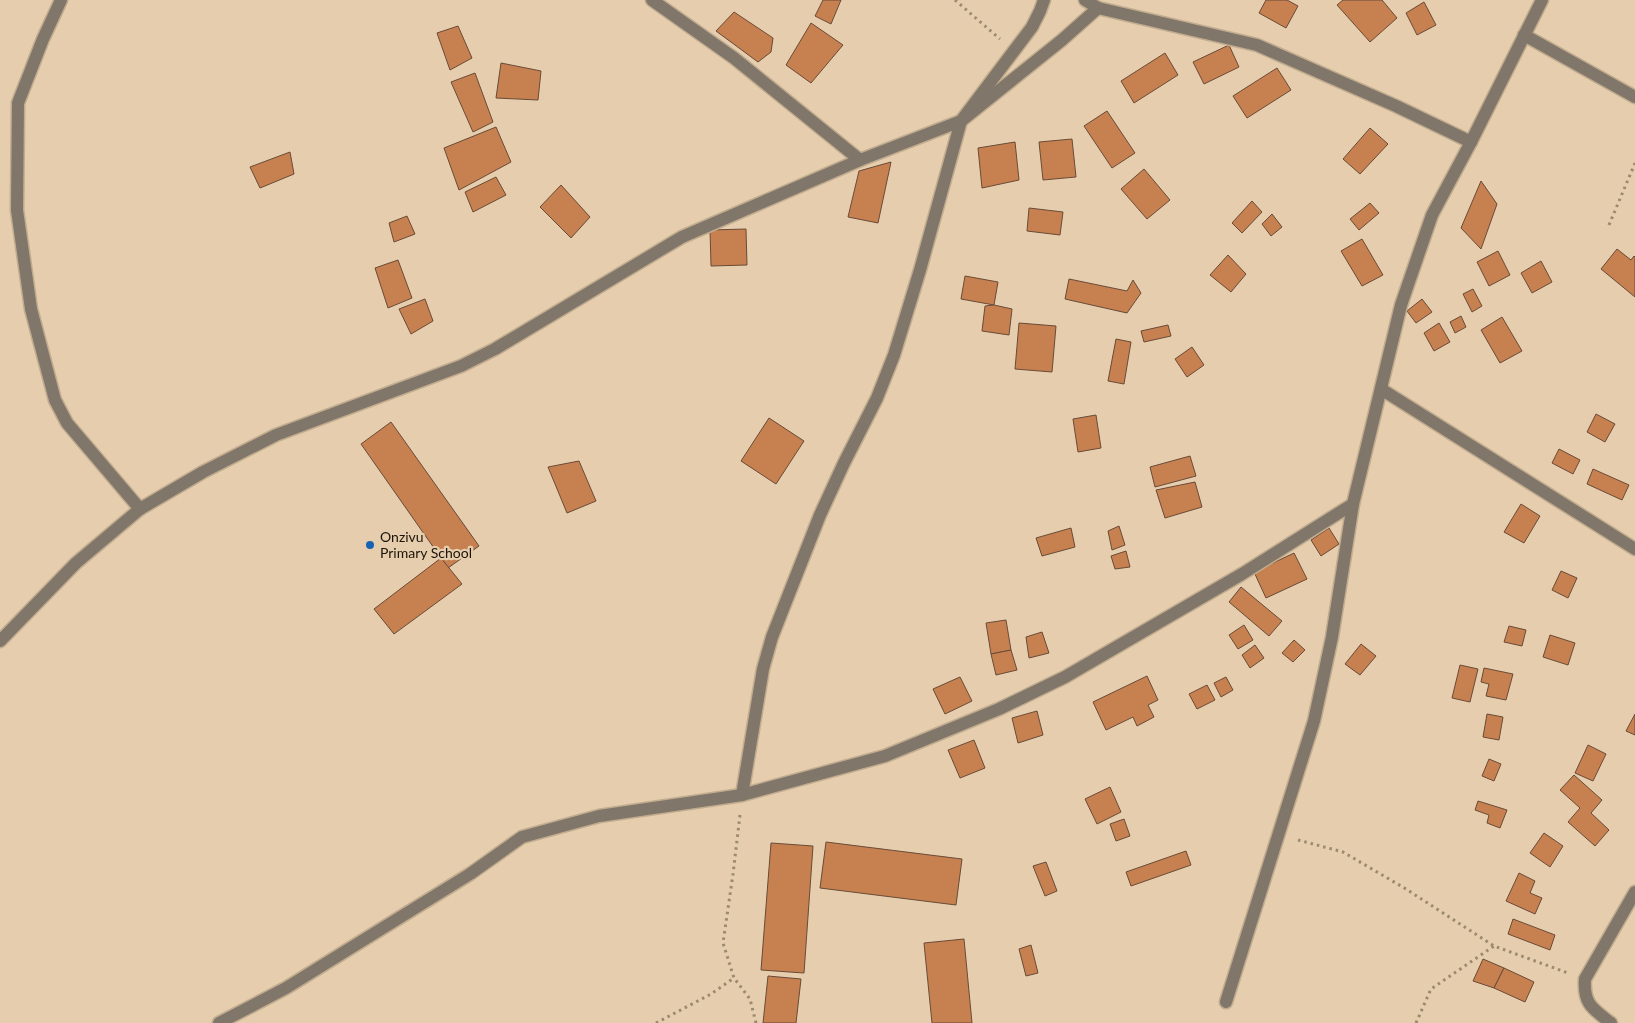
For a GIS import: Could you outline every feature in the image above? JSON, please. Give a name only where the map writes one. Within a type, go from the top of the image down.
[{"type":"street","points":[[61,0],[43,39],[18,103],[17,210],[31,309],[55,400],[67,423],[140,509]]},
{"type":"street","points":[[652,0],[734,58],[860,160]]},
{"type":"street","points":[[742,795],[763,669],[772,637],[820,515],[877,398],[894,355],[920,270],[961,121],[1032,27],[1044,0]]},
{"type":"street","points":[[1085,0],[1098,8],[1257,46],[1471,142]]},
{"type":"street","points":[[1226,1002],[1314,721],[1332,637],[1353,504],[1401,305],[1432,215],[1542,0]]},
{"type":"street","points":[[0,641],[76,562],[140,509],[203,472],[276,436],[461,366],[495,349],[682,236],[860,160],[961,121],[1062,40],[1098,8]]},
{"type":"street","points":[[1524,35],[1635,97]]},
{"type":"street","points":[[1381,390],[1635,549]]},
{"type":"street","points":[[219,1023],[286,988],[470,874],[522,836],[599,816],[742,795],[885,756],[1008,705],[1064,677],[1242,574],[1353,504]]},
{"type":"street","points":[[1611,1023],[1593,1009],[1584,992],[1585,979],[1635,892]]},
{"type":"path","points":[[955,0],[1013,51]]},
{"type":"path","points":[[1610,225],[1635,163]]},
{"type":"path","points":[[742,795],[723,943],[734,978],[750,999],[756,1023]]},
{"type":"path","points":[[1277,835],[1343,852],[1406,889],[1494,946],[1585,979]]},
{"type":"path","points":[[1416,1023],[1431,989],[1494,946]]},
{"type":"path","points":[[656,1023],[711,994],[734,978]]},
{"type":"building","points":[[823,0],[841,0],[831,24],[815,16]]},
{"type":"building","points":[[1266,0],[1287,0],[1298,6],[1286,28],[1259,13]]},
{"type":"building","points":[[1343,0],[1382,0],[1397,18],[1370,42],[1337,5]]},
{"type":"building","points":[[1424,2],[1436,25],[1417,35],[1406,13]]},
{"type":"building","points":[[734,12],[773,38],[771,52],[758,62],[716,31]]},
{"type":"building","points":[[811,23],[843,45],[811,83],[786,65]]},
{"type":"building","points":[[458,26],[472,58],[450,70],[437,33]]},
{"type":"building","points":[[1229,45],[1239,67],[1204,84],[1193,62]]},
{"type":"building","points":[[1165,53],[1178,75],[1134,103],[1121,81]]},
{"type":"building","points":[[501,63],[541,71],[538,100],[496,98]]},
{"type":"building","points":[[1277,68],[1291,90],[1247,118],[1233,96]]},
{"type":"building","points":[[475,73],[493,122],[473,132],[451,82]]},
{"type":"building","points":[[1107,111],[1135,153],[1112,168],[1084,126]]},
{"type":"building","points":[[496,127],[511,162],[459,190],[444,148]]},
{"type":"building","points":[[1370,128],[1388,144],[1360,174],[1343,159]]},
{"type":"building","points":[[1072,139],[1076,177],[1043,180],[1039,142]]},
{"type":"building","points":[[1015,142],[1019,180],[982,188],[978,148]]},
{"type":"building","points":[[290,152],[294,174],[260,188],[250,167]]},
{"type":"building","points":[[891,162],[878,223],[848,217],[859,171]]},
{"type":"building","points":[[1144,169],[1170,200],[1147,219],[1121,189]]},
{"type":"building","points":[[496,177],[506,195],[473,212],[465,192]]},
{"type":"building","points":[[1481,181],[1497,204],[1481,249],[1461,228]]},
{"type":"building","points":[[561,185],[590,217],[571,238],[540,207]]},
{"type":"building","points":[[1252,201],[1262,212],[1242,233],[1232,223]]},
{"type":"building","points":[[1370,203],[1379,213],[1359,230],[1350,219]]},
{"type":"building","points":[[1029,208],[1063,212],[1060,235],[1027,231]]},
{"type":"building","points":[[1272,214],[1282,227],[1271,236],[1262,224]]},
{"type":"building","points":[[407,216],[415,234],[394,242],[389,223]]},
{"type":"building","points":[[746,229],[747,265],[711,266],[710,230]]},
{"type":"building","points":[[1362,239],[1383,275],[1362,286],[1341,251]]},
{"type":"building","points":[[1617,249],[1631,260],[1635,257],[1635,297],[1601,269]]},
{"type":"building","points":[[1498,251],[1510,275],[1489,286],[1477,262]]},
{"type":"building","points":[[1228,255],[1246,274],[1231,292],[1210,275]]},
{"type":"building","points":[[398,260],[412,298],[388,308],[375,268]]},
{"type":"building","points":[[1541,261],[1552,282],[1532,293],[1521,273]]},
{"type":"building","points":[[965,276],[998,282],[994,305],[961,299]]},
{"type":"building","points":[[1069,279],[1127,291],[1133,280],[1141,293],[1127,313],[1065,299]]},
{"type":"building","points":[[1473,289],[1482,306],[1472,312],[1463,294]]},
{"type":"building","points":[[425,299],[433,321],[411,334],[399,309]]},
{"type":"building","points":[[1422,299],[1432,312],[1416,323],[1407,311]]},
{"type":"building","points":[[994,305],[1012,309],[1009,335],[982,331],[985,306]]},
{"type":"building","points":[[1461,316],[1466,327],[1455,333],[1450,322]]},
{"type":"building","points":[[1502,317],[1522,351],[1500,363],[1481,330]]},
{"type":"building","points":[[1019,323],[1056,326],[1052,372],[1015,369]]},
{"type":"building","points":[[1439,323],[1450,342],[1434,351],[1424,333]]},
{"type":"building","points":[[1168,325],[1171,336],[1144,342],[1141,331]]},
{"type":"building","points":[[1116,339],[1131,342],[1124,384],[1108,381]]},
{"type":"building","points":[[1192,347],[1204,365],[1187,377],[1175,359]]},
{"type":"building","points":[[1596,414],[1615,424],[1605,442],[1587,432]]},
{"type":"building","points":[[1096,415],[1101,448],[1078,452],[1073,419]]},
{"type":"building","points":[[769,418],[804,441],[776,484],[741,461]]},
{"type":"building","points":[[391,422],[479,546],[448,568],[361,444]]},
{"type":"building","points":[[1559,449],[1580,460],[1573,474],[1552,463]]},
{"type":"building","points":[[1190,456],[1196,476],[1155,487],[1150,467]]},
{"type":"building","points":[[579,461],[596,501],[567,513],[548,467]]},
{"type":"building","points":[[1593,469],[1629,485],[1622,500],[1587,484]]},
{"type":"building","points":[[1195,482],[1202,507],[1165,518],[1156,490]]},
{"type":"building","points":[[1521,504],[1540,516],[1524,543],[1504,532]]},
{"type":"building","points":[[1119,526],[1125,545],[1112,550],[1108,531]]},
{"type":"building","points":[[1071,528],[1075,547],[1042,556],[1036,538]]},
{"type":"building","points":[[1329,528],[1339,544],[1321,556],[1311,540]]},
{"type":"building","points":[[1126,551],[1130,567],[1115,569],[1111,556]]},
{"type":"building","points":[[1294,553],[1307,579],[1266,598],[1254,572]]},
{"type":"building","points":[[441,558],[462,584],[394,634],[374,609]]},
{"type":"building","points":[[1561,571],[1577,578],[1568,598],[1552,590]]},
{"type":"building","points":[[1241,587],[1282,621],[1269,636],[1229,602]]},
{"type":"building","points":[[1006,620],[1011,650],[991,654],[986,623]]},
{"type":"building","points":[[1244,625],[1253,640],[1238,649],[1229,635]]},
{"type":"building","points":[[1509,626],[1526,630],[1522,646],[1504,642]]},
{"type":"building","points":[[1042,632],[1049,653],[1029,658],[1026,637]]},
{"type":"building","points":[[1550,635],[1575,643],[1568,665],[1543,657]]},
{"type":"building","points":[[1294,640],[1305,650],[1293,662],[1282,653]]},
{"type":"building","points":[[1361,644],[1376,656],[1360,675],[1345,664]]},
{"type":"building","points":[[1255,645],[1264,658],[1250,668],[1242,655]]},
{"type":"building","points":[[1011,650],[1017,670],[996,675],[991,654]]},
{"type":"building","points":[[1460,665],[1478,669],[1470,702],[1452,698]]},
{"type":"building","points":[[1484,668],[1513,674],[1506,700],[1486,696],[1489,684],[1481,682]]},
{"type":"building","points":[[1147,676],[1158,700],[1148,705],[1154,717],[1137,726],[1133,717],[1106,730],[1093,702]]},
{"type":"building","points":[[960,677],[972,701],[945,714],[933,689]]},
{"type":"building","points":[[1226,677],[1233,690],[1221,697],[1214,683]]},
{"type":"building","points":[[1207,685],[1215,700],[1197,709],[1189,694]]},
{"type":"building","points":[[1037,711],[1043,735],[1018,743],[1012,718]]},
{"type":"building","points":[[1487,714],[1503,717],[1499,740],[1483,737]]},
{"type":"building","points":[[1635,714],[1635,735],[1626,731]]},
{"type":"building","points":[[974,740],[985,768],[960,778],[948,750]]},
{"type":"building","points":[[1588,745],[1606,754],[1593,781],[1575,773]]},
{"type":"building","points":[[1489,759],[1501,764],[1494,781],[1482,776]]},
{"type":"building","points":[[1574,775],[1602,800],[1591,813],[1609,830],[1595,846],[1568,822],[1580,808],[1560,790]]},
{"type":"building","points":[[1110,787],[1121,812],[1097,824],[1085,799]]},
{"type":"building","points":[[1478,801],[1507,810],[1500,828],[1487,823],[1489,815],[1475,810]]},
{"type":"building","points":[[1124,819],[1130,836],[1116,841],[1110,824]]},
{"type":"building","points":[[1544,833],[1563,846],[1550,867],[1530,853]]},
{"type":"building","points":[[826,842],[962,859],[956,905],[820,888]]},
{"type":"building","points":[[771,843],[813,846],[804,973],[761,970]]},
{"type":"building","points":[[1186,851],[1191,865],[1131,886],[1126,872]]},
{"type":"building","points":[[1046,862],[1057,891],[1045,896],[1033,866]]},
{"type":"building","points":[[1519,873],[1535,881],[1530,893],[1542,898],[1535,914],[1506,901]]},
{"type":"building","points":[[1513,919],[1555,935],[1550,950],[1508,934]]},
{"type":"building","points":[[964,939],[972,1023],[932,1023],[924,943]]},
{"type":"building","points":[[1031,945],[1038,973],[1026,976],[1019,949]]},
{"type":"building","points":[[1483,959],[1504,968],[1494,988],[1473,981]]},
{"type":"building","points":[[1504,968],[1534,982],[1525,1002],[1494,988]]},
{"type":"building","points":[[768,976],[801,979],[796,1023],[763,1023]]},
{"type":"place","name":"Onzivu Primary School","points":[[370,545]]}]
